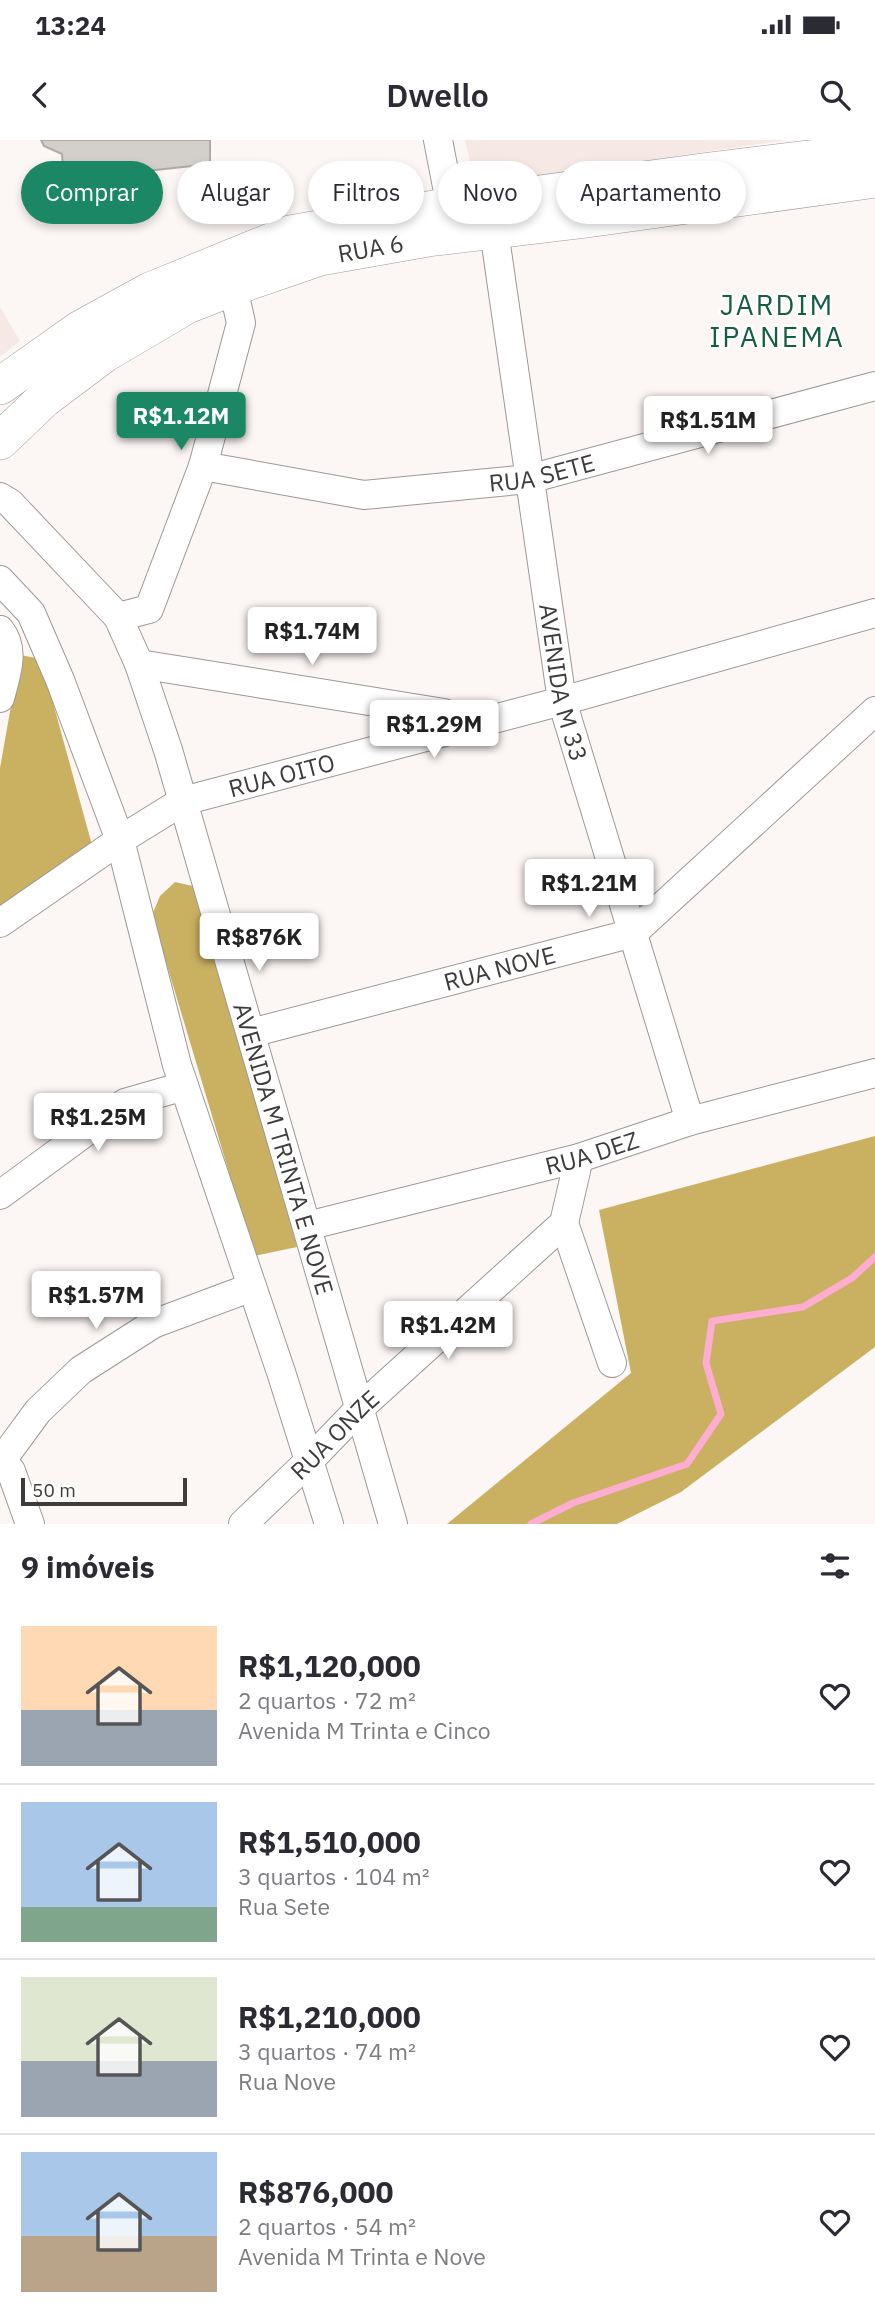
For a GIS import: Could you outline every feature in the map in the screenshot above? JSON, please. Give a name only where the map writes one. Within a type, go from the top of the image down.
[{"type":"main road","name":"RUA 6","points":[[542,206],[710,171],[875,151]]},
{"type":"main road","name":"RUA 6","points":[[542,211],[875,179]]},
{"type":"main road","name":"RUA 6","points":[[0,386],[79,330],[150,291],[290,234],[438,221]]},
{"type":"main road","name":"RUA 6","points":[[0,441],[44,399],[104,354],[187,305],[320,257],[440,224]]},
{"type":"street","points":[[438,140],[442,161]]},
{"type":"street","name":"AVENIDA M 33","points":[[494,224],[562,701],[690,1121]]},
{"type":"street","points":[[118,617],[149,609],[203,466],[241,323],[233,287]]},
{"type":"street","name":"RUA SETE","points":[[203,466],[364,495],[529,479],[875,386]]},
{"type":"street","name":"AVENIDA M TRINTA E NOVE","points":[[0,498],[10,503],[118,617],[139,664],[168,750],[393,1524]]},
{"type":"street","points":[[0,580],[30,612],[60,680],[120,840],[184,1086],[329,1524]]},
{"type":"street","name":"RUA OITO","points":[[0,923],[120,840],[183,802],[562,701],[875,613]]},
{"type":"street","points":[[0,630],[7,639],[10,658],[0,698]]},
{"type":"street","points":[[139,664],[444,713],[462,727]]},
{"type":"street","name":"RUA NOVE","points":[[251,1032],[633,933],[875,711]]},
{"type":"street","name":"RUA DEZ","points":[[307,1226],[579,1158],[690,1121],[875,1073]]},
{"type":"street","points":[[0,1195],[125,1102],[184,1086]]},
{"type":"street","points":[[579,1158],[564,1223],[612,1363]]},
{"type":"street","name":"RUA ONZE","points":[[243,1524],[360,1408],[564,1223]]},
{"type":"street","points":[[30,1524],[11,1471],[1,1459],[38,1411],[82,1370],[152,1324],[252,1287]]},
{"type":"shaded area","points":[[465,140],[787,140],[643,161],[556,161],[556,174],[542,176],[542,161],[470,161]]},
{"type":"shaded area","points":[[0,307],[20,341],[0,357]]},
{"type":"shaded area","points":[[20,655],[41,659],[92,845],[0,908],[0,768]]},
{"type":"shaded area","points":[[175,882],[197,887],[297,1247],[254,1256],[152,915],[160,896]]},
{"type":"shaded area","points":[[875,1136],[875,1347],[681,1492],[617,1524],[447,1524],[631,1373],[599,1210]]},
{"type":"building","points":[[41,140],[210,140],[210,161],[177,161],[177,168],[163,169],[163,161],[63,161],[62,154],[44,146]]},
{"type":"waterway","points":[[531,1524],[573,1503],[687,1464],[721,1414],[706,1363],[712,1321],[803,1307],[852,1278],[875,1257]]},
{"type":"district","name":"JARDIM IPANEMA","points":[[777,320]]}]
